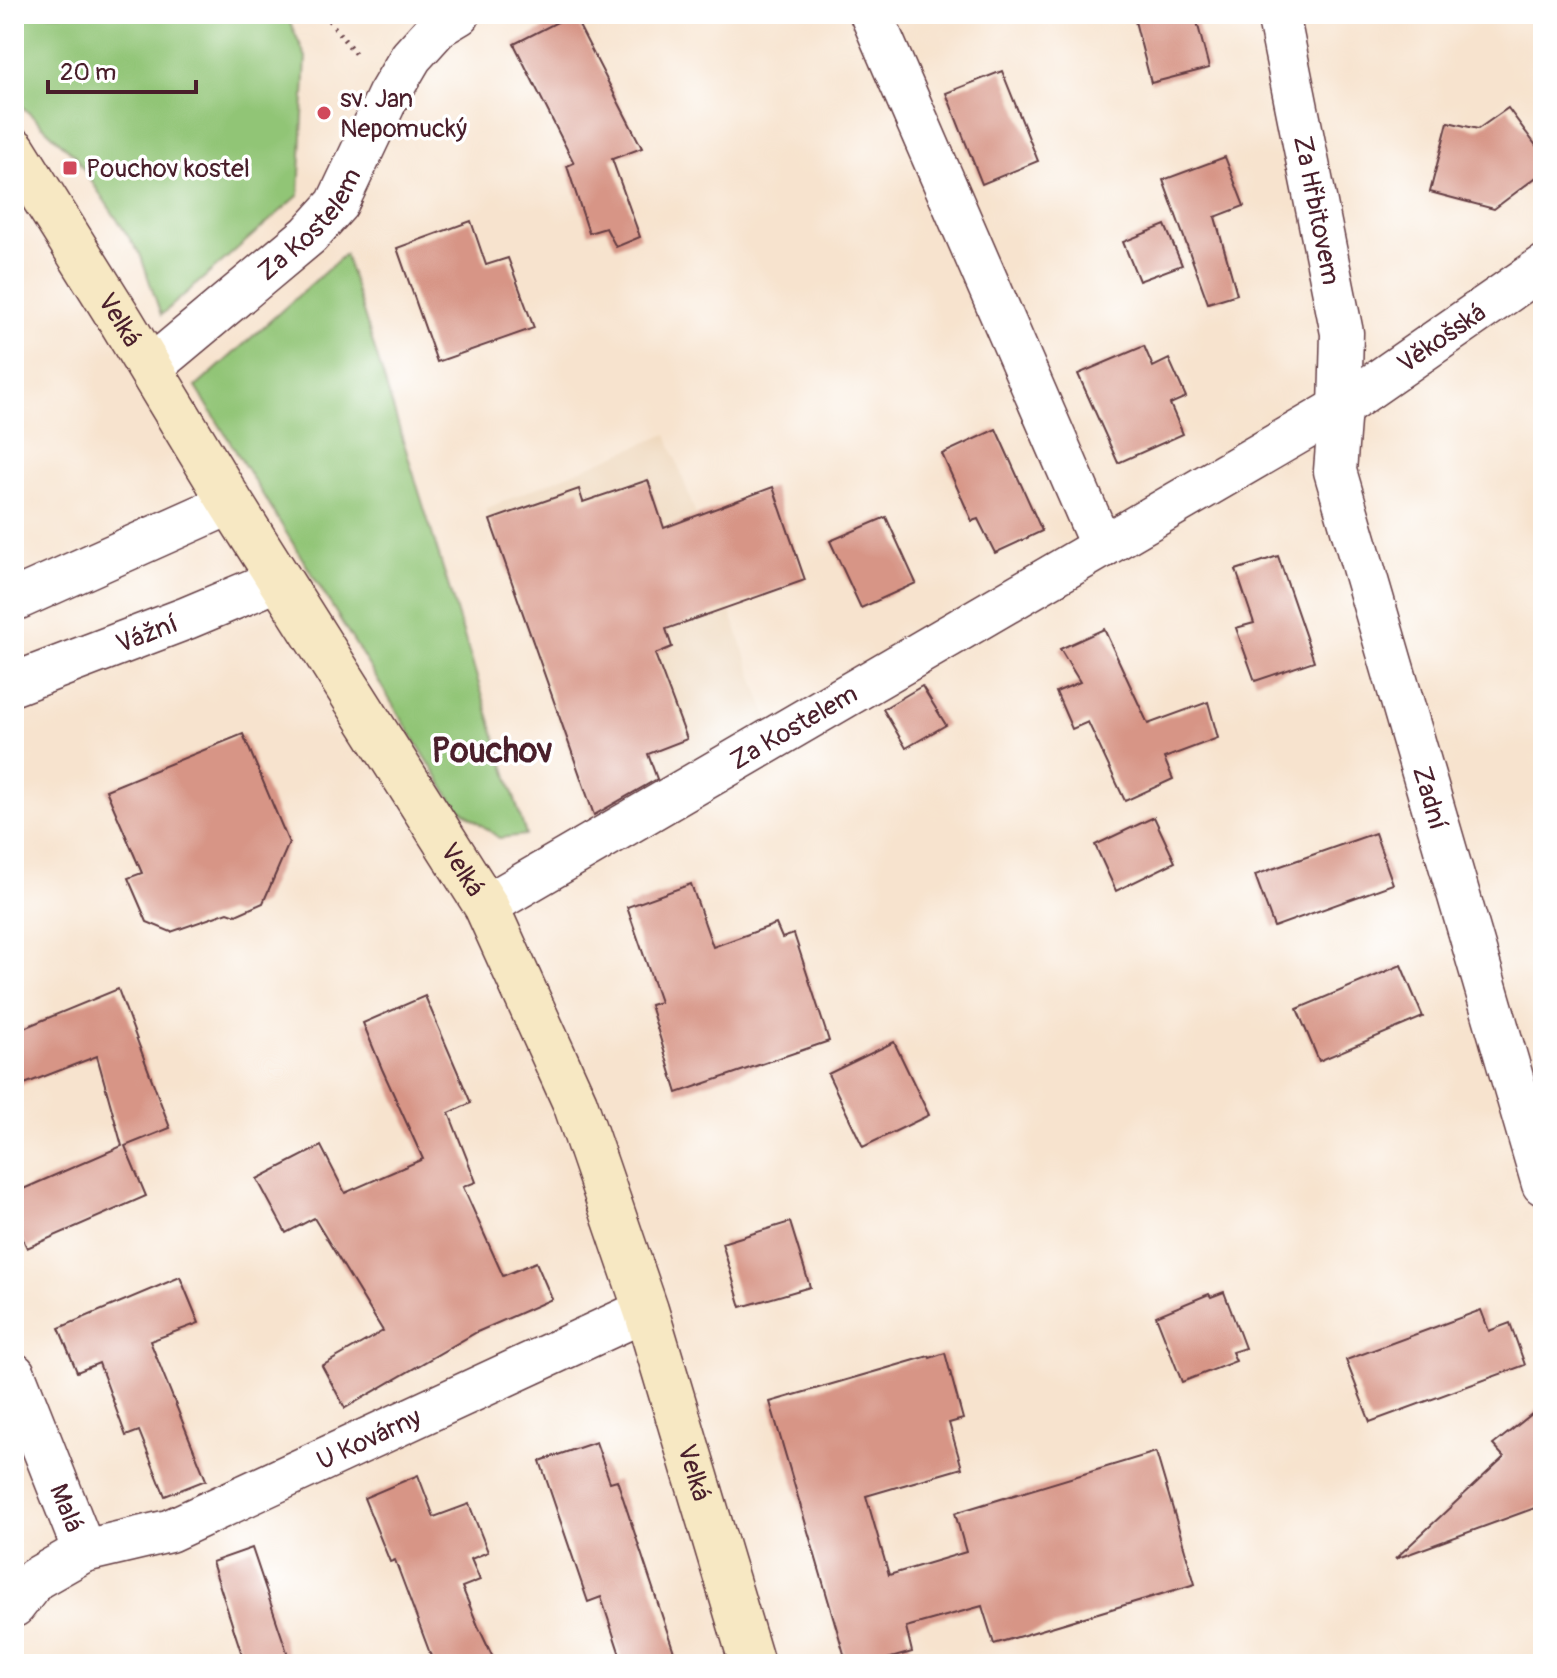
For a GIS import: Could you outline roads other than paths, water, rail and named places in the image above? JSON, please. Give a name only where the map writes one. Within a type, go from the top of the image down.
[{"type":"street","points":[[871,14],[1102,547]]},
{"type":"street","name":"Za Hřbitovem","points":[[1278,14],[1342,333],[1340,408]]},
{"type":"street","name":"Za Kostelem","points":[[150,368],[309,235],[337,204],[388,96],[411,57],[449,20]]},
{"type":"street","name":"Velká","points":[[14,150],[231,503],[486,906],[575,1103],[646,1310],[752,1664]]},
{"type":"street","name":"Věkošská","points":[[1340,408],[1543,267]]},
{"type":"street","name":"Za Kostelem","points":[[486,906],[1340,408]]},
{"type":"street","name":"Zadní","points":[[1340,408],[1335,471],[1543,1184]]},
{"type":"street","points":[[14,600],[231,503]]},
{"type":"street","name":"Vážní","points":[[14,684],[280,579]]},
{"type":"street","name":"U Kovárny","points":[[14,1606],[35,1579],[84,1551],[169,1531],[646,1310]]},
{"type":"street","name":"Malá","points":[[14,1374],[84,1551]]},
{"type":"place","name":"sv. Jan Nepomucký","points":[[324,113]]},
{"type":"place","name":"Pouchov kostel","points":[[70,168]]},
{"type":"district","name":"Pouchov","points":[[492,750]]}]
